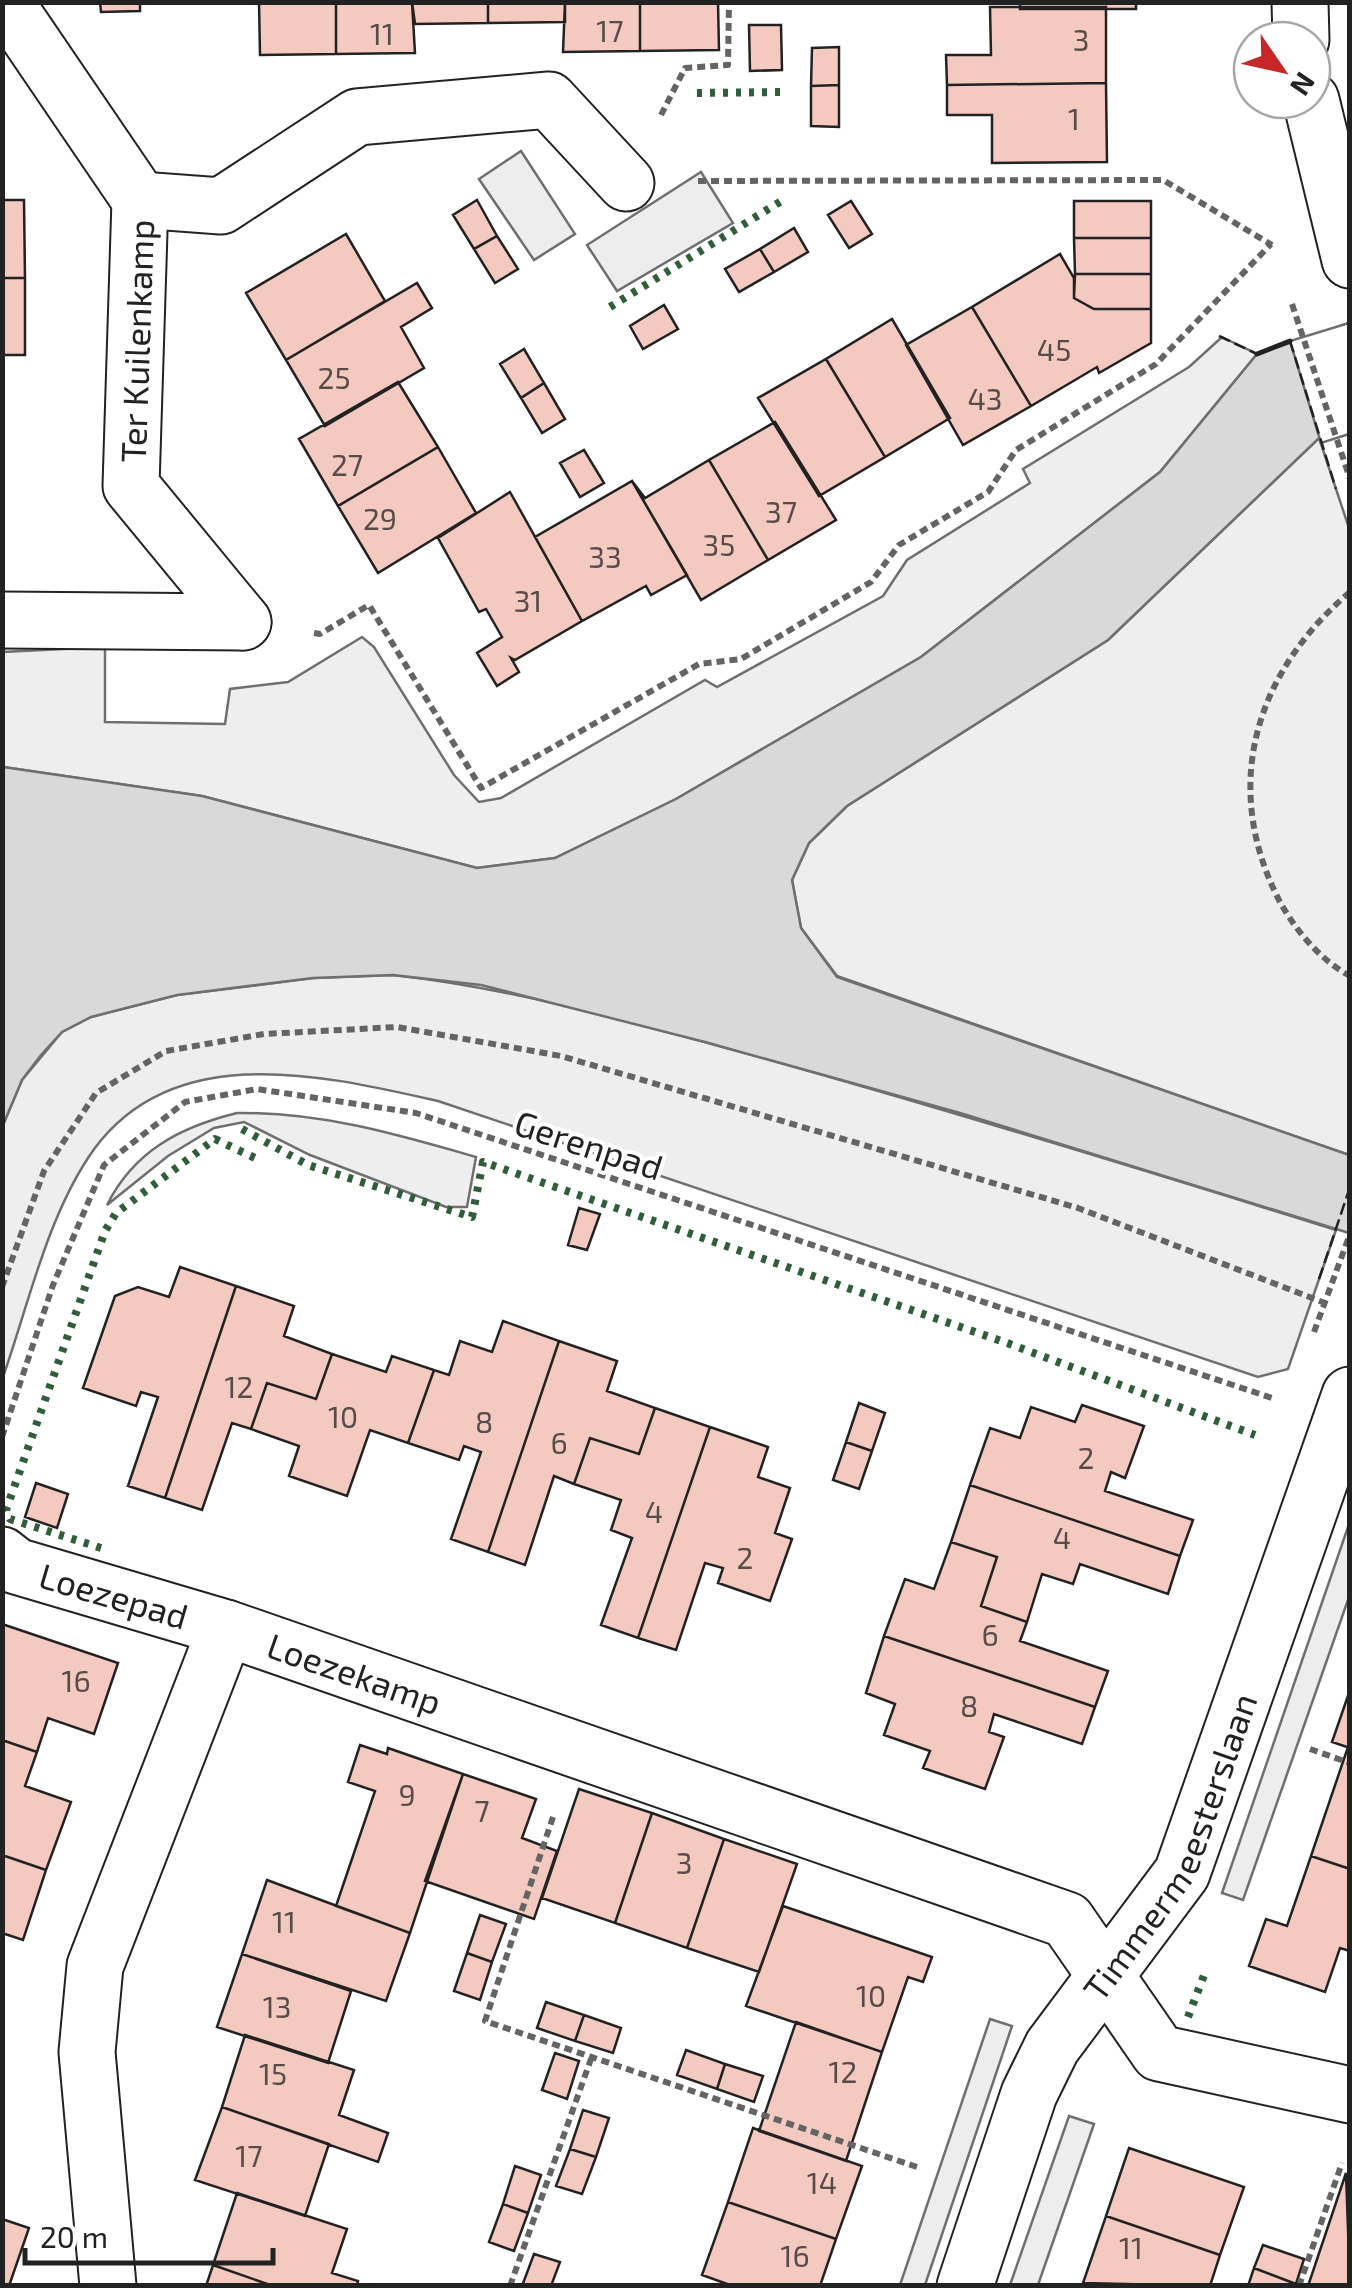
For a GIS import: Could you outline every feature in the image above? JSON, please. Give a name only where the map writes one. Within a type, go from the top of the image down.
[{"type":"street","name":"Ter Kuilenkamp","points":[[10,2],[10,9],[140,200],[131,486],[244,622]]},
{"type":"street","name":"Ter Kuilenkamp","points":[[140,200],[221,206],[357,116],[550,100],[626,182]]},
{"type":"street","points":[[1316,120],[1348,256]]},
{"type":"street","points":[[2,620],[244,622]]},
{"type":"street","name":"Timmermeesterslaan","points":[[966,2286],[1030,2094],[1052,2046],[1182,1872],[1345,1409]]},
{"type":"street","name":"Loezepad","points":[[2,1555],[16,1566],[226,1628]]},
{"type":"street","name":"Loezekamp","points":[[108,2286],[87,2052],[95,1966],[226,1628],[1067,1920],[1158,2053],[1350,2094]]},
{"type":"path","points":[[728,2],[728,65],[685,68],[626,182],[828,178],[1163,180],[1272,244],[1348,256]]},
{"type":"path","points":[[244,622],[320,634],[369,605],[481,788],[699,664],[741,659],[871,582],[899,545],[988,492],[1016,450],[1156,364],[1272,244]]},
{"type":"path","points":[[1302,337],[1350,479]]},
{"type":"path","points":[[1350,592],[1315,622],[1277,675],[1256,738],[1247,793],[1256,852],[1285,914],[1332,967],[1350,976]]},
{"type":"path","name":"Gerenpad","points":[[2,1287],[44,1170],[96,1094],[166,1051],[264,1034],[396,1027],[561,1056],[808,1132],[1078,1208],[1325,1302]]},
{"type":"path","name":"Gerenpad","points":[[2,1437],[53,1285],[104,1166],[185,1102],[256,1089],[416,1113],[1345,1409]]},
{"type":"path","points":[[1312,1336],[1350,1234]]},
{"type":"path","points":[[1310,1749],[1350,1763]]},
{"type":"path","points":[[576,1750],[486,2021],[920,2168]]},
{"type":"path","points":[[510,2286],[591,2058]]},
{"type":"path","points":[[1299,2286],[1343,2161]]},
{"type":"shaded area","points":[[521,151],[575,234],[534,260],[479,179]]},
{"type":"shaded area","points":[[701,172],[733,223],[617,291],[587,245]]},
{"type":"shaded area","points":[[1349,323],[1349,429],[1319,438],[1108,640],[847,806],[809,843],[792,880],[801,928],[837,977],[1349,1155],[1349,1233],[960,1113],[705,1042],[481,985],[393,975],[313,978],[177,995],[91,1017],[62,1032],[41,1055],[22,1080],[3,1125],[3,767],[202,796],[477,868],[555,858],[676,799],[921,657],[1160,472],[1257,354]]},
{"type":"shaded area","points":[[1222,337],[1257,354],[1160,472],[921,657],[676,799],[555,858],[477,868],[202,796],[3,767],[2,652],[105,647],[105,722],[225,724],[230,689],[288,682],[362,637],[374,647],[454,775],[479,802],[501,798],[705,680],[717,687],[883,596],[907,560],[1030,483],[1023,469],[1189,367]]},
{"type":"shaded area","points":[[1319,438],[1350,531],[1349,1155],[837,976],[801,928],[792,880],[809,843],[847,806],[1108,640]]},
{"type":"shaded area","points":[[393,975],[536,999],[676,1034],[1336,1230],[1288,1369],[1258,1377],[438,1101],[345,1082],[249,1074],[203,1080],[160,1094],[121,1120],[88,1158],[49,1237],[3,1377],[3,1125],[22,1080],[62,1032],[91,1017],[177,995],[313,978]]},
{"type":"shaded area","points":[[237,1113],[328,1120],[476,1157],[467,1207],[446,1207],[310,1155],[244,1122],[214,1128],[168,1156],[107,1205],[131,1170],[161,1144],[196,1126]]},
{"type":"shaded area","points":[[1349,1524],[1349,1597],[1243,1900],[1222,1893]]},
{"type":"shaded area","points":[[990,2019],[1012,2026],[925,2285],[900,2285]]},
{"type":"shaded area","points":[[1069,2116],[1094,2124],[1038,2285],[1010,2285]]},
{"type":"pier","points":[[1349,323],[1349,434],[1321,443],[1290,341]]},
{"type":"building","points":[[100,2],[140,2],[140,11],[101,12]]},
{"type":"building","points":[[259,2],[336,2],[336,54],[260,55]]},
{"type":"building","points":[[336,2],[412,2],[415,53],[336,54]]},
{"type":"building","points":[[412,2],[488,2],[488,23],[415,24]]},
{"type":"building","points":[[488,2],[565,2],[565,22],[488,23]]},
{"type":"building","points":[[565,2],[640,2],[640,51],[563,52]]},
{"type":"building","points":[[640,2],[718,2],[719,50],[640,51]]},
{"type":"building","points":[[1020,2],[1136,2],[1136,9],[1020,9]]},
{"type":"building","points":[[990,7],[1106,7],[1106,83],[947,85],[946,55],[991,55]]},
{"type":"building","points":[[749,25],[781,25],[782,70],[750,71]]},
{"type":"building","points":[[839,47],[839,85],[811,86],[812,48]]},
{"type":"building","points":[[1106,83],[1107,162],[992,163],[992,115],[947,115],[947,85]]},
{"type":"building","points":[[839,85],[839,127],[811,126],[811,86]]},
{"type":"building","points":[[2,200],[24,200],[25,278],[2,278]]},
{"type":"building","points":[[477,200],[497,236],[474,249],[453,215]]},
{"type":"building","points":[[851,201],[872,234],[849,248],[828,215]]},
{"type":"building","points":[[1074,201],[1151,201],[1151,238],[1074,238]]},
{"type":"building","points":[[794,228],[808,252],[774,272],[760,249]]},
{"type":"building","points":[[346,234],[385,301],[286,360],[246,293]]},
{"type":"building","points":[[497,236],[518,269],[495,283],[474,249]]},
{"type":"building","points":[[1074,238],[1151,238],[1151,274],[1075,274]]},
{"type":"building","points":[[760,249],[774,272],[739,292],[725,269]]},
{"type":"building","points":[[1060,254],[1074,278],[1074,298],[1094,309],[1151,309],[1151,343],[1099,373],[1097,367],[1031,406],[972,307]]},
{"type":"building","points":[[1075,274],[1151,274],[1151,309],[1094,309],[1074,298]]},
{"type":"building","points":[[2,278],[25,278],[25,355],[2,355]]},
{"type":"building","points":[[417,283],[432,308],[401,327],[424,368],[325,426],[286,360]]},
{"type":"building","points":[[664,305],[678,329],[643,349],[630,326]]},
{"type":"building","points":[[972,307],[1031,406],[963,445],[906,345]]},
{"type":"building","points":[[892,319],[950,418],[885,457],[826,359]]},
{"type":"building","points":[[524,349],[544,383],[521,398],[500,364]]},
{"type":"building","points":[[826,359],[885,457],[819,496],[758,398]]},
{"type":"building","points":[[398,382],[438,447],[338,506],[299,439]]},
{"type":"building","points":[[544,383],[565,419],[542,433],[521,398]]},
{"type":"building","points":[[775,422],[836,520],[768,560],[709,460]]},
{"type":"building","points":[[438,447],[476,513],[378,573],[338,506]]},
{"type":"building","points":[[584,450],[604,483],[580,497],[560,463]]},
{"type":"building","points":[[709,460],[768,560],[701,600],[632,481],[645,498]]},
{"type":"building","points":[[632,481],[687,575],[651,595],[646,586],[582,621],[535,537]]},
{"type":"building","points":[[510,492],[582,621],[515,660],[511,658],[519,672],[497,686],[477,653],[502,637],[486,609],[479,612],[438,538]]},
{"type":"building","points":[[579,1208],[600,1214],[587,1250],[568,1245]]},
{"type":"building","points":[[180,1267],[236,1286],[165,1498],[128,1486],[158,1397],[141,1392],[136,1406],[83,1388],[115,1296],[138,1287],[169,1297]]},
{"type":"building","points":[[236,1286],[294,1306],[284,1336],[332,1354],[316,1399],[267,1383],[251,1429],[232,1423],[202,1510],[165,1498]]},
{"type":"building","points":[[503,1321],[559,1341],[488,1552],[451,1539],[481,1452],[464,1446],[459,1460],[408,1443],[434,1370],[449,1375],[460,1341],[492,1352]]},
{"type":"building","points":[[559,1341],[617,1361],[607,1391],[655,1408],[639,1454],[590,1438],[574,1484],[554,1476],[525,1565],[488,1552]]},
{"type":"building","points":[[332,1354],[386,1372],[392,1356],[434,1370],[408,1443],[370,1430],[347,1496],[289,1476],[299,1446],[251,1429],[267,1383],[316,1399]]},
{"type":"building","points":[[859,1403],[885,1413],[872,1451],[846,1442]]},
{"type":"building","points":[[1082,1405],[1144,1426],[1125,1478],[1111,1472],[1105,1491],[1193,1520],[1180,1556],[970,1485],[990,1428],[1020,1438],[1031,1407],[1075,1422]]},
{"type":"building","points":[[655,1408],[710,1427],[638,1638],[601,1625],[632,1538],[611,1530],[621,1500],[574,1484],[590,1438],[639,1454]]},
{"type":"building","points":[[710,1427],[768,1447],[758,1477],[790,1488],[775,1533],[792,1539],[770,1601],[718,1583],[723,1568],[705,1563],[676,1650],[638,1638]]},
{"type":"building","points":[[846,1442],[872,1451],[859,1489],[833,1480]]},
{"type":"building","points":[[36,1483],[68,1494],[57,1528],[25,1517]]},
{"type":"building","points":[[970,1485],[1180,1556],[1168,1594],[1080,1564],[1073,1584],[1042,1574],[1027,1622],[981,1606],[997,1557],[951,1542]]},
{"type":"building","points":[[951,1542],[997,1557],[981,1606],[1027,1622],[1020,1641],[1108,1671],[1095,1707],[884,1636],[905,1579],[934,1589]]},
{"type":"building","points":[[2,1624],[118,1663],[94,1734],[48,1718],[37,1752],[2,1740]]},
{"type":"building","points":[[884,1636],[1095,1707],[1082,1744],[994,1714],[989,1732],[1004,1737],[985,1789],[923,1768],[930,1751],[884,1735],[895,1704],[866,1693]]},
{"type":"building","points":[[1350,1690],[1350,1748],[1332,1742]]},
{"type":"building","points":[[2,1740],[37,1752],[25,1786],[71,1802],[46,1870],[2,1855]]},
{"type":"building","points":[[360,1745],[387,1754],[388,1748],[463,1774],[410,1933],[336,1906],[375,1791],[348,1782]]},
{"type":"building","points":[[1350,1748],[1350,1869],[1311,1856]]},
{"type":"building","points":[[463,1774],[536,1799],[522,1838],[557,1851],[534,1919],[425,1881]]},
{"type":"building","points":[[579,1789],[652,1813],[615,1923],[542,1898]]},
{"type":"building","points":[[652,1813],[724,1839],[687,1948],[615,1923]]},
{"type":"building","points":[[724,1839],[797,1864],[759,1972],[687,1948]]},
{"type":"building","points":[[2,1855],[46,1870],[23,1940],[2,1933]]},
{"type":"building","points":[[1311,1856],[1350,1869],[1350,1951],[1340,1948],[1325,1992],[1249,1966],[1266,1919],[1287,1926]]},
{"type":"building","points":[[267,1880],[410,1933],[386,2001],[242,1954]]},
{"type":"building","points":[[783,1906],[932,1957],[923,1982],[908,1977],[882,2052],[746,2006]]},
{"type":"building","points":[[480,1915],[506,1924],[492,1962],[467,1953]]},
{"type":"building","points":[[467,1953],[492,1962],[480,2000],[454,1991]]},
{"type":"building","points":[[242,1954],[351,1991],[328,2063],[217,2027]]},
{"type":"building","points":[[546,2002],[584,2015],[575,2041],[537,2028]]},
{"type":"building","points":[[584,2015],[621,2028],[613,2053],[575,2041]]},
{"type":"building","points":[[796,2022],[882,2052],[846,2161],[759,2131]]},
{"type":"building","points":[[245,2035],[354,2070],[339,2115],[388,2133],[378,2162],[222,2107]]},
{"type":"building","points":[[686,2050],[725,2064],[717,2089],[677,2075]]},
{"type":"building","points":[[555,2053],[579,2061],[567,2099],[542,2090]]},
{"type":"building","points":[[725,2064],[763,2076],[754,2102],[717,2089]]},
{"type":"building","points":[[222,2107],[329,2144],[305,2216],[195,2180]]},
{"type":"building","points":[[583,2110],[609,2118],[596,2157],[570,2149]]},
{"type":"building","points":[[753,2128],[862,2166],[836,2239],[728,2202]]},
{"type":"building","points":[[1129,2148],[1244,2187],[1220,2255],[1106,2216]]},
{"type":"building","points":[[570,2149],[596,2157],[582,2194],[556,2186]]},
{"type":"building","points":[[515,2166],[541,2175],[528,2213],[503,2204]]},
{"type":"building","points":[[1346,2173],[1350,2286],[1308,2286]]},
{"type":"building","points":[[237,2193],[347,2229],[332,2273],[358,2281],[357,2286],[273,2286],[213,2265]]},
{"type":"building","points":[[728,2202],[836,2239],[820,2286],[730,2285],[702,2275]]},
{"type":"building","points":[[503,2204],[528,2213],[514,2251],[489,2242]]},
{"type":"building","points":[[1106,2216],[1220,2255],[1210,2286],[1083,2283]]},
{"type":"building","points":[[2,2219],[29,2228],[9,2286],[2,2286]]},
{"type":"building","points":[[1263,2245],[1304,2259],[1296,2284],[1254,2268]]},
{"type":"building","points":[[534,2254],[560,2262],[551,2286],[522,2286]]},
{"type":"building","points":[[213,2265],[273,2286],[206,2286]]},
{"type":"building","points":[[1254,2268],[1296,2284],[1296,2286],[1248,2286]]},
{"type":"hedge","points":[[697,93],[785,92]]},
{"type":"hedge","points":[[610,307],[783,200]]},
{"type":"hedge","points":[[242,1129],[308,1165],[472,1217],[483,1162],[1007,1343],[1255,1435]]},
{"type":"hedge","points":[[101,1548],[10,1519],[6,1510],[105,1231],[116,1213],[215,1139],[257,1159]]},
{"type":"hedge","points":[[1188,2017],[1206,1970]]},
{"type":"fence","points":[[1219,336],[1257,354]]},
{"type":"fence","points":[[1290,341],[1336,489]]},
{"type":"fence","points":[[1319,1279],[1350,1187]]},
{"type":"wall","points":[[1257,354],[1290,341]]}]
